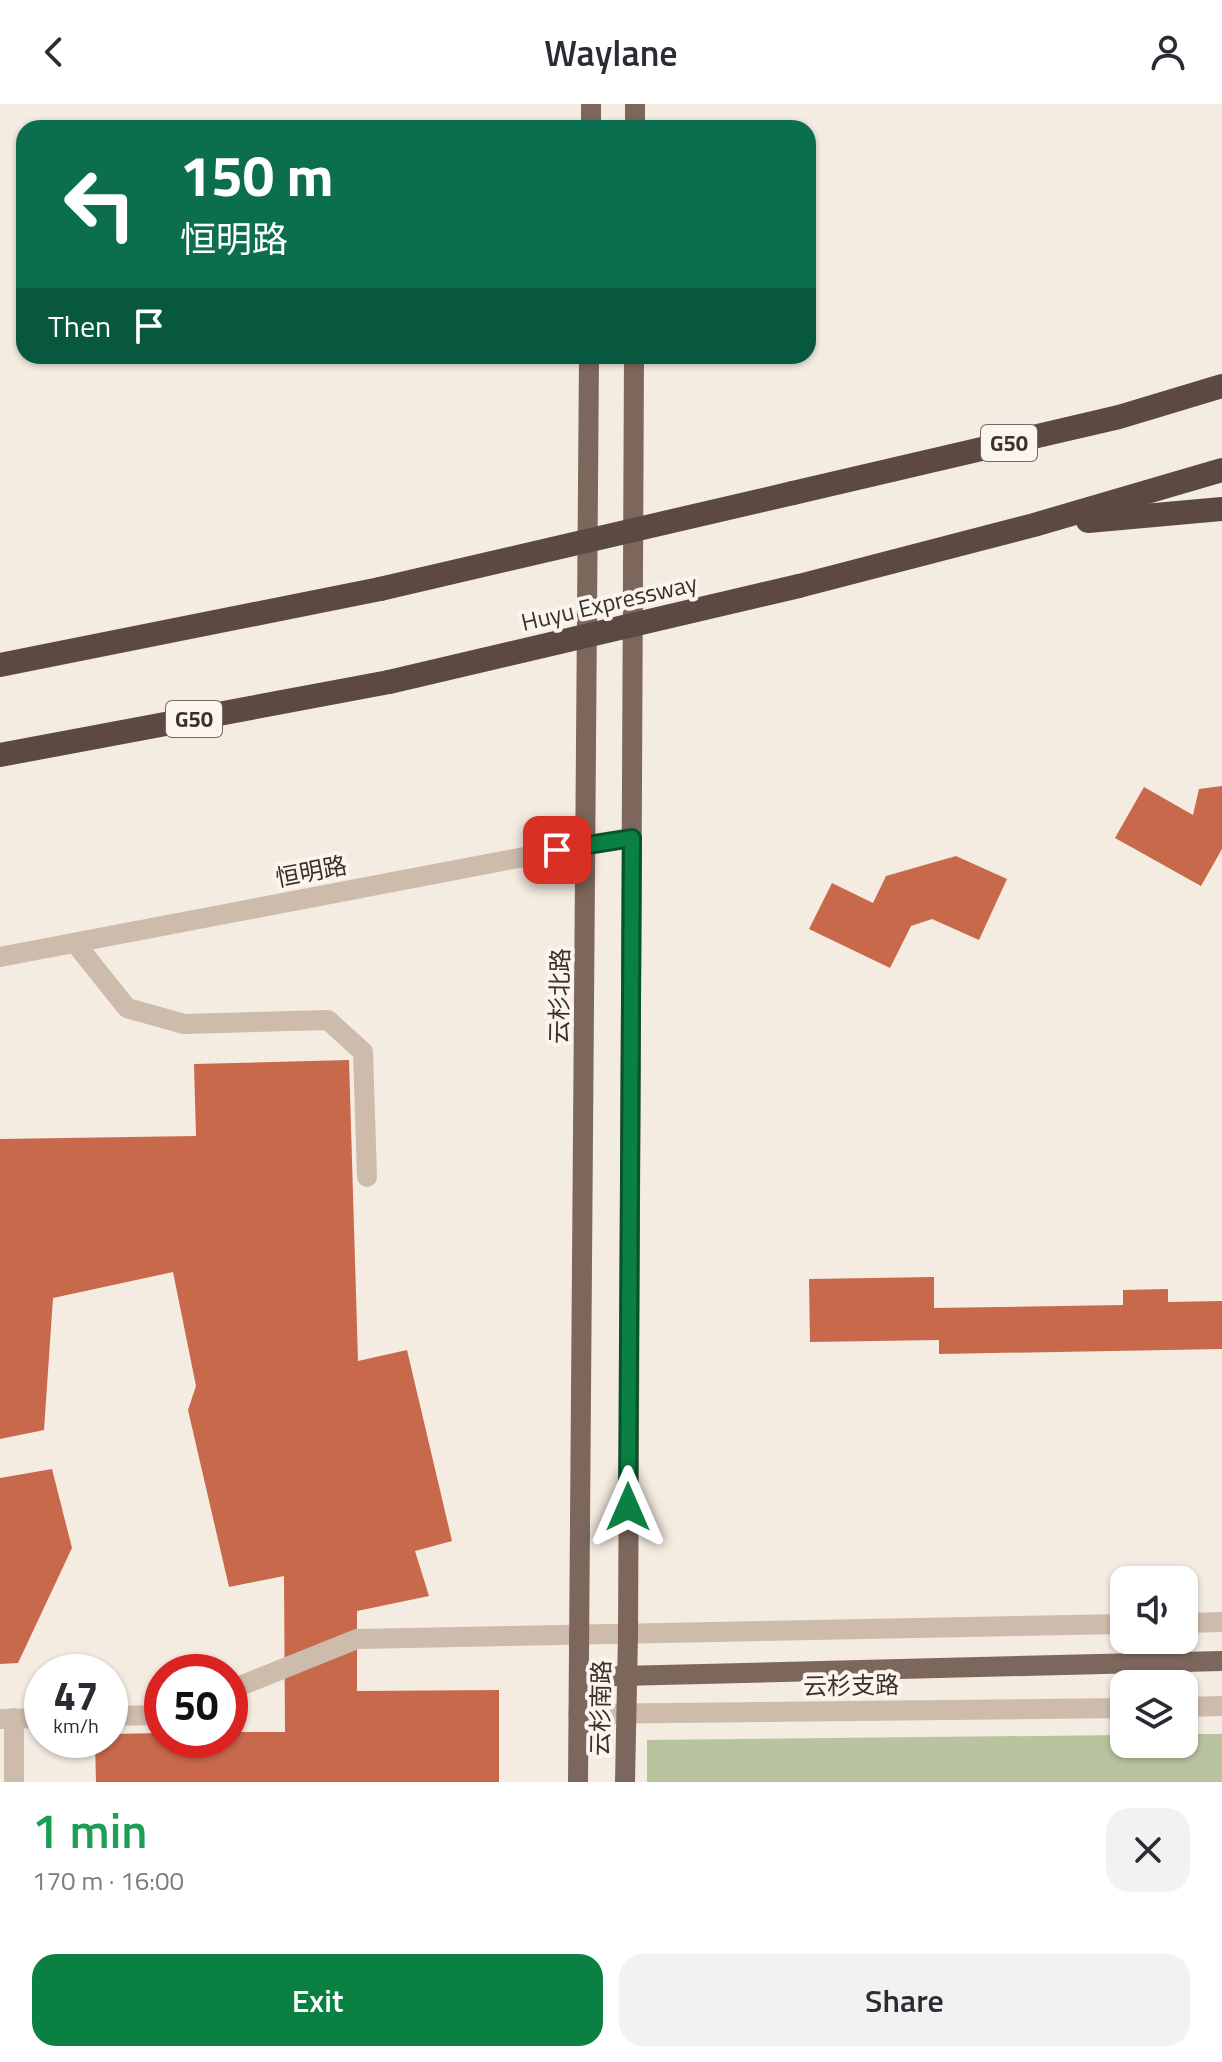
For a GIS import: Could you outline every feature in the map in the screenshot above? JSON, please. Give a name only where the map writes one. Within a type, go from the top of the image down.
[{"type":"highway","name":"G50","points":[[0,665],[380,589],[1119,417],[1222,386]]},
{"type":"highway","name":"Huyu Expressway","points":[[0,755],[389,682],[799,586],[1034,525],[1222,470]]},
{"type":"highway","points":[[1034,525],[1222,509]]},
{"type":"main road","name":"云杉北路","points":[[579,1636],[589,364]]},
{"type":"main road","points":[[628,1635],[634,364]]},
{"type":"main road","name":"云杉南路","points":[[625,1782],[628,1635]]},
{"type":"main road","name":"云杉南路","points":[[578,1782],[579,1636]]},
{"type":"main road","points":[[579,1677],[1222,1661]]},
{"type":"street","name":"恒明路","points":[[0,957],[632,838]]},
{"type":"street","points":[[75,943],[127,1008],[184,1024],[328,1020],[363,1052],[367,1177]]},
{"type":"street","points":[[1198,1623],[1222,1622]]},
{"type":"street","points":[[248,1683],[357,1639],[1110,1624]]},
{"type":"street","points":[[1198,1707],[1222,1706]]},
{"type":"street","name":"云杉支路","points":[[578,1714],[1110,1708]]},
{"type":"street","points":[[7,1719],[14,1782]]},
{"type":"green space","points":[[1198,1734],[1222,1734],[1222,1782],[647,1782],[647,1740],[1110,1735],[1110,1758],[1198,1758]]},
{"type":"building","points":[[1222,786],[1222,849],[1201,886],[1115,838],[1144,787],[1193,815],[1199,789]]},
{"type":"building","points":[[956,856],[1007,879],[979,940],[932,919],[911,926],[890,968],[809,929],[832,883],[873,903],[886,876]]},
{"type":"building","points":[[349,1060],[358,1361],[407,1350],[452,1541],[415,1551],[429,1596],[357,1611],[357,1691],[499,1690],[499,1782],[96,1782],[95,1758],[128,1758],[128,1734],[144,1733],[144,1758],[248,1758],[248,1732],[285,1732],[284,1576],[229,1587],[188,1410],[196,1386],[173,1272],[53,1298],[44,1430],[0,1439],[0,1139],[196,1136],[194,1064]]},
{"type":"building","points":[[934,1277],[934,1308],[1123,1305],[1123,1290],[1168,1289],[1168,1302],[1222,1301],[1222,1349],[939,1354],[939,1340],[810,1342],[809,1279]]},
{"type":"building","points":[[52,1469],[72,1548],[18,1663],[0,1664],[0,1478]]},
{"type":"route","points":[[557,850],[632,838],[628,1507]]}]
